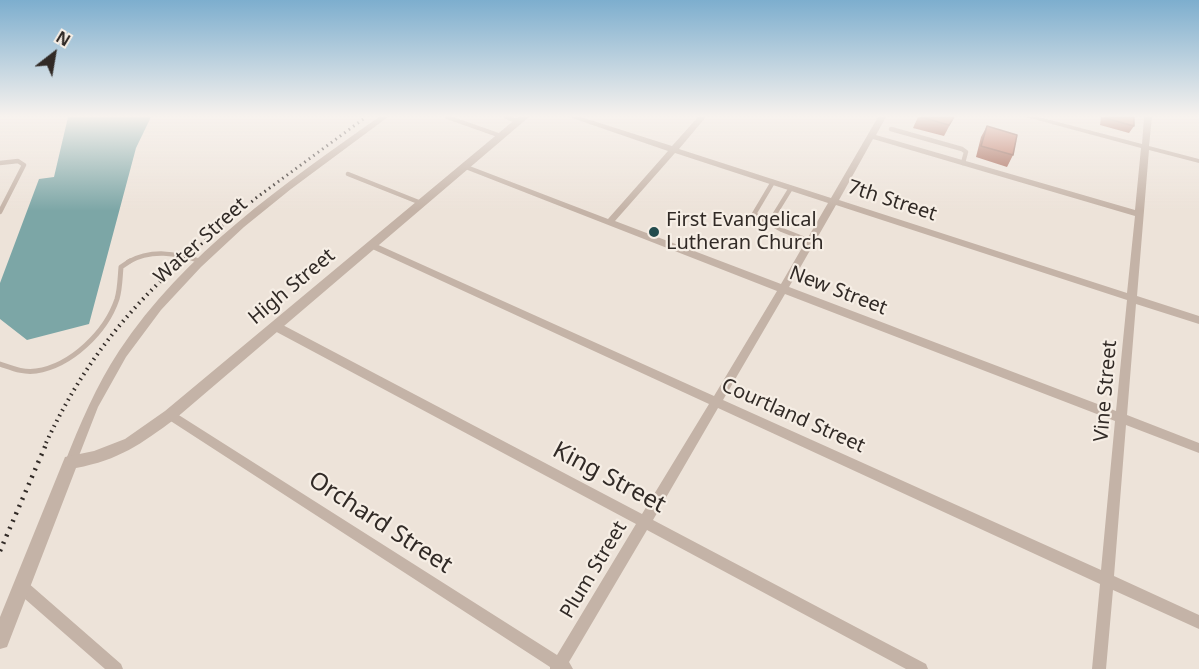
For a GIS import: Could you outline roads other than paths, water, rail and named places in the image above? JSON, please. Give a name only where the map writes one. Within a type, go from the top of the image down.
[{"type":"street","name":"Water Street","points":[[71,462],[80,433],[95,399],[145,320],[200,261],[295,183],[342,148]]},
{"type":"street","name":"High Street","points":[[71,462],[94,458],[130,444],[170,415],[486,148]]},
{"type":"street","name":"7th Street","points":[[668,148],[1199,320]]},
{"type":"street","name":"Plum Street","points":[[561,668],[864,148]]},
{"type":"street","points":[[913,148],[1139,213]]},
{"type":"street","name":"Vine Street","points":[[1099,669],[1145,148]]},
{"type":"street","points":[[1150,148],[1199,161]]},
{"type":"street","points":[[609,223],[673,150]]},
{"type":"street","name":"New Street","points":[[464,167],[1199,448]]},
{"type":"street","name":"Courtland Street","points":[[370,245],[1199,622]]},
{"type":"street","name":"King Street","points":[[275,326],[921,669]]},
{"type":"street","name":"Orchard Street","points":[[170,415],[561,668]]},
{"type":"street","points":[[0,640],[71,462]]},
{"type":"street","points":[[22,587],[116,669]]},
{"type":"lane","points":[[959,148],[966,152],[963,163]]},
{"type":"lane","points":[[0,163],[18,161],[24,165],[0,212]]},
{"type":"lane","points":[[348,174],[421,203]]},
{"type":"lane","points":[[773,182],[754,214],[782,230],[810,241]]},
{"type":"lane","points":[[770,222],[791,188]]},
{"type":"lane","points":[[0,364],[15,372],[36,373],[58,366],[70,358],[88,342],[107,318],[116,302],[121,267],[127,261],[137,257],[180,254],[200,261]]},
{"type":"water","points":[[61,148],[136,148],[89,324],[27,340],[0,319],[0,283],[39,179],[54,177]]},
{"type":"railway","points":[[180,262],[256,198],[324,148]]},
{"type":"railway","points":[[46,443],[73,391],[104,345],[140,302],[182,261]]},
{"type":"railway","points":[[0,551],[47,442]]},
{"type":"place","name":"First Evangelical Lutheran Church","points":[[654,232]]}]
